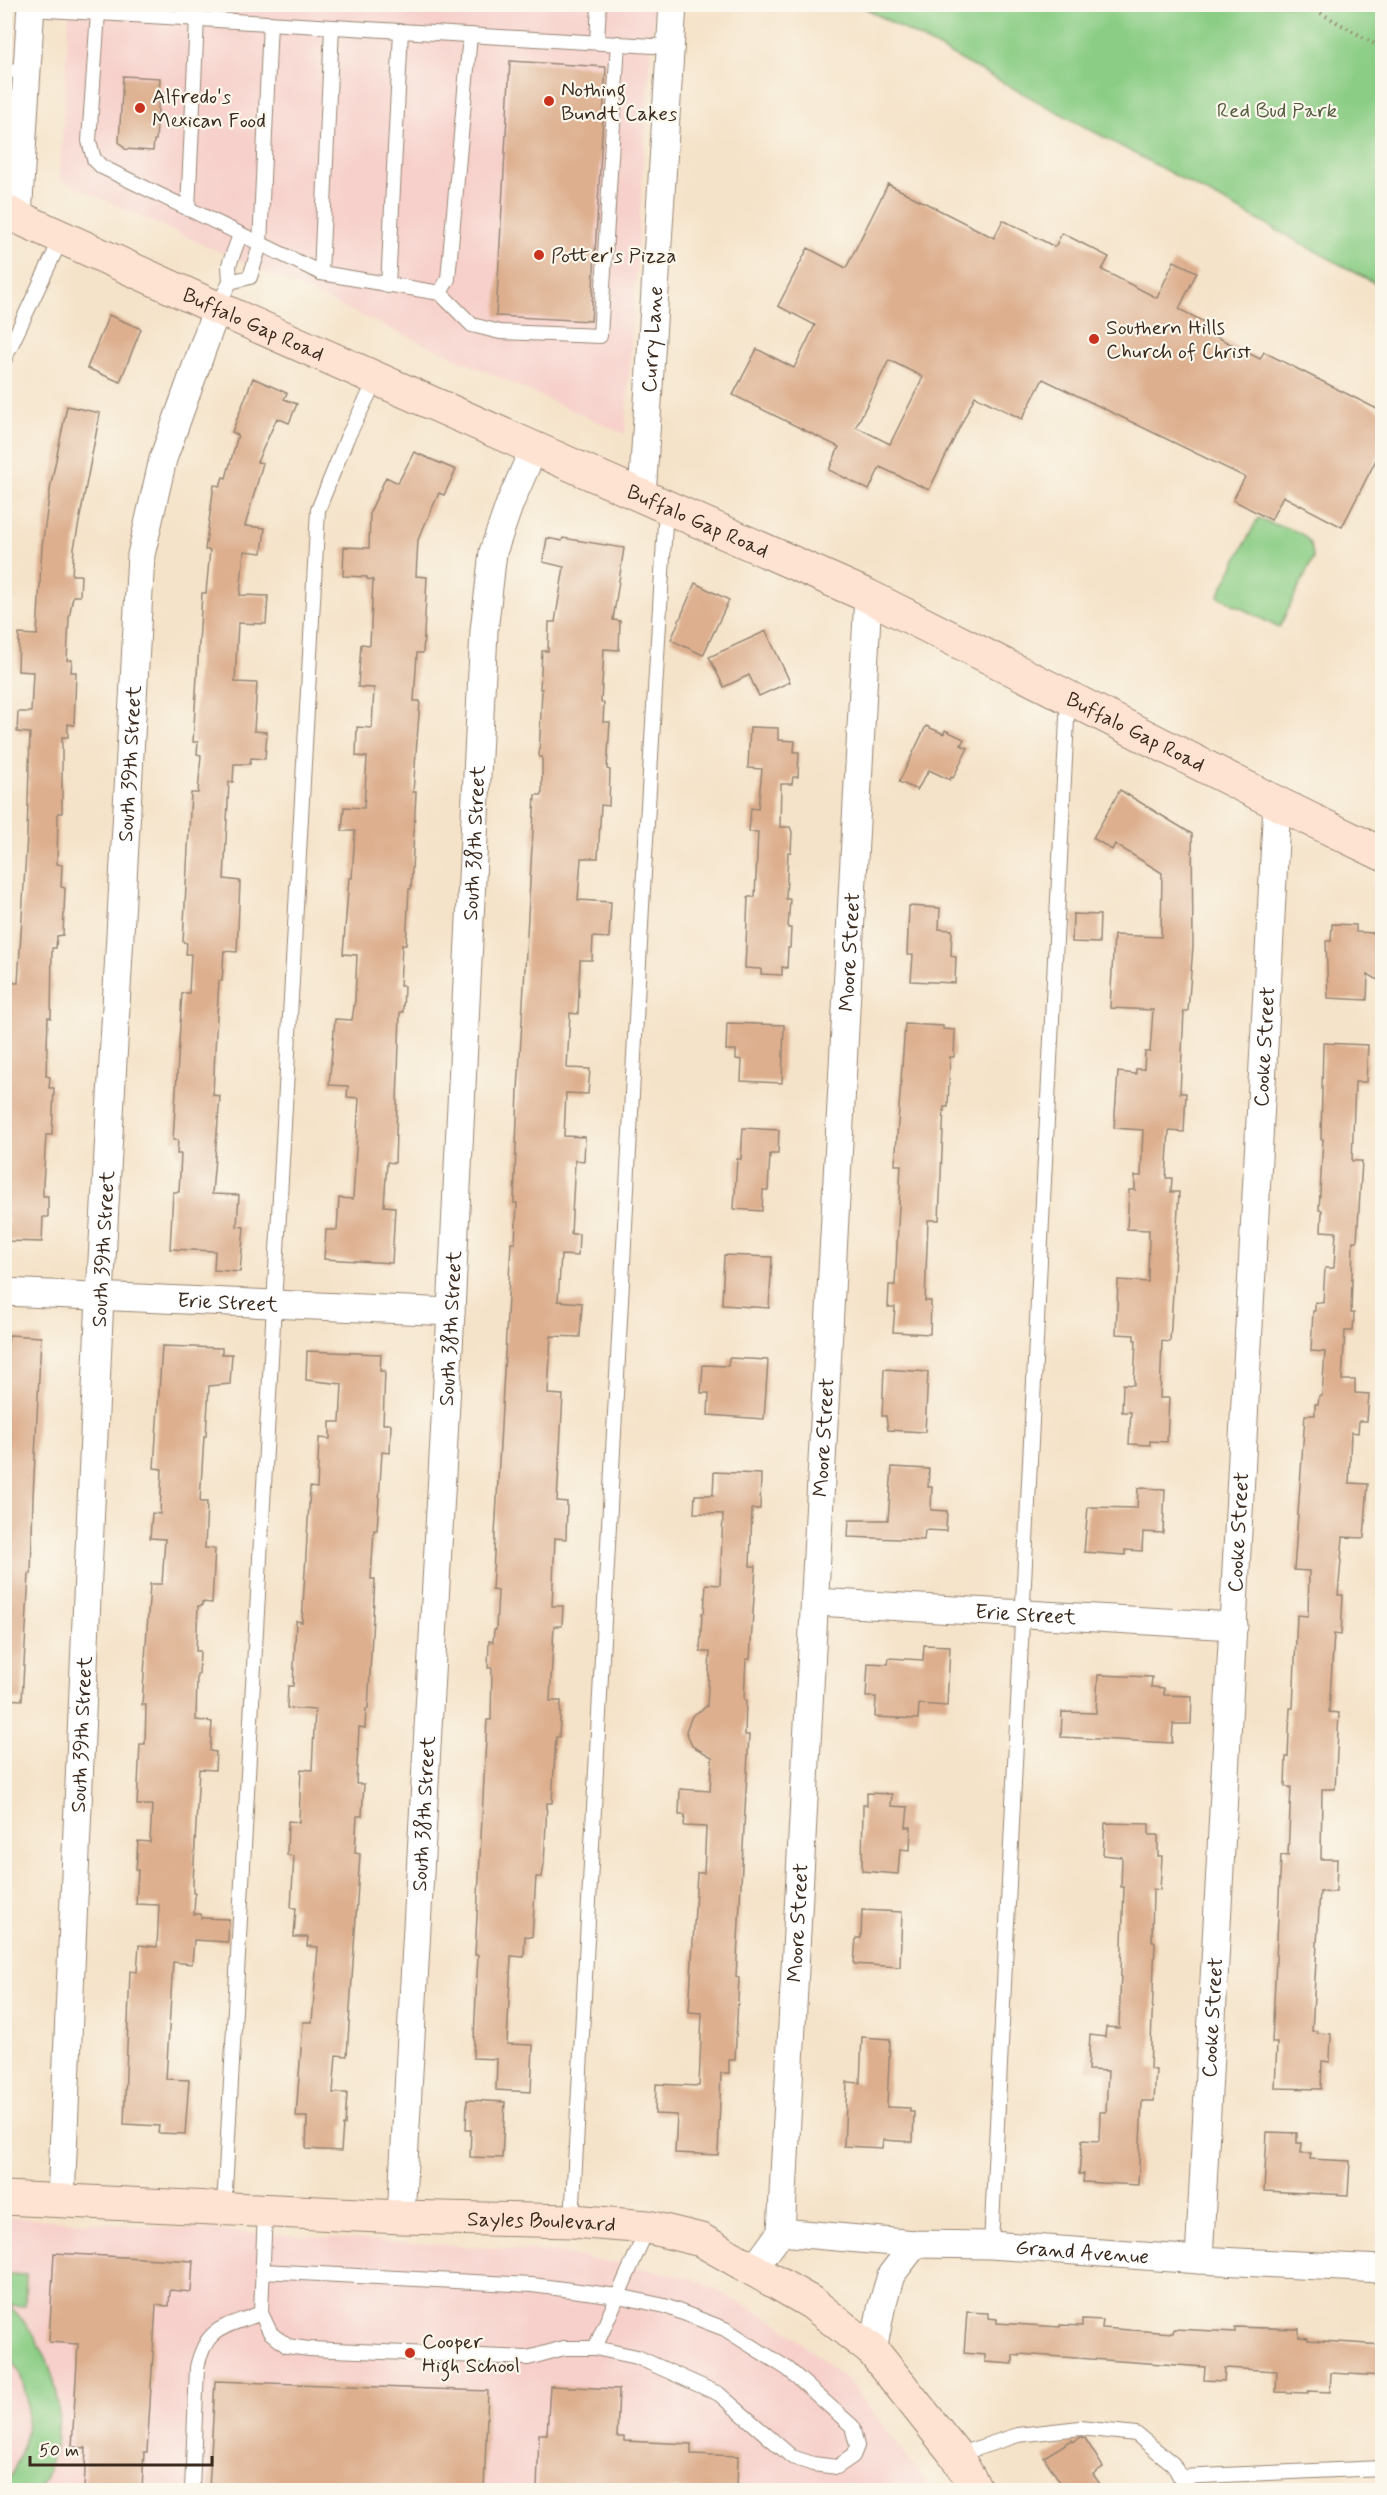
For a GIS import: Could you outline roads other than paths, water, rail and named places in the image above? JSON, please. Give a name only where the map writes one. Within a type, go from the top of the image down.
[{"type":"main road","name":"Buffalo Gap Road","points":[[11,214],[62,237],[224,295],[377,378],[868,596],[1383,854]]},
{"type":"main road","name":"Sayles Boulevard","points":[[4,2198],[400,2217],[572,2221],[648,2227],[701,2240],[812,2303],[873,2351],[956,2455],[976,2490]]},
{"type":"street","name":"Curry Lane","points":[[654,502],[673,4]]},
{"type":"street","points":[[11,214],[16,71],[31,7]]},
{"type":"street","name":"South 39th Street","points":[[61,2200],[100,1296],[141,555],[163,459],[224,295]]},
{"type":"street","name":"South 38th Street","points":[[400,2217],[451,1312],[484,632],[493,552],[510,503],[534,448]]},
{"type":"street","name":"Moore Street","points":[[781,2232],[868,596]]},
{"type":"street","name":"Cooke Street","points":[[1199,2260],[1278,803]]},
{"type":"street","name":"Erie Street","points":[[4,1292],[451,1312]]},
{"type":"street","name":"Erie Street","points":[[816,1602],[1234,1626]]},
{"type":"street","points":[[753,2270],[781,2232]]},
{"type":"street","name":"Grand Avenue","points":[[781,2232],[915,2244],[991,2245],[1199,2260],[1383,2269]]},
{"type":"street","points":[[873,2351],[881,2309],[891,2275],[915,2244]]},
{"type":"lane","points":[[597,42],[599,4]]},
{"type":"lane","points":[[31,7],[670,47]]},
{"type":"lane","points":[[107,10],[89,141],[94,159],[102,167],[321,273],[440,293],[472,325],[500,332],[600,336],[618,44]]},
{"type":"lane","points":[[188,209],[197,19]]},
{"type":"lane","points":[[224,295],[250,277],[260,245],[270,23]]},
{"type":"lane","points":[[321,273],[332,27]]},
{"type":"lane","points":[[388,286],[400,31]]},
{"type":"lane","points":[[440,293],[448,279],[470,35]]},
{"type":"lane","points":[[224,295],[229,265],[240,235]]},
{"type":"lane","points":[[4,360],[62,237]]},
{"type":"lane","points":[[225,2208],[318,510],[347,438],[377,378]]},
{"type":"lane","points":[[572,2221],[643,894],[654,502]]},
{"type":"lane","points":[[991,2245],[1068,697]]},
{"type":"lane","points":[[262,2271],[532,2285],[618,2296],[664,2306],[725,2329],[788,2369],[852,2426],[857,2446],[853,2456],[837,2467],[813,2464],[792,2457],[719,2394],[637,2357],[595,2348],[564,2348],[528,2358],[309,2349],[287,2346],[270,2332],[261,2313],[262,2271],[265,2210]]},
{"type":"lane","points":[[595,2348],[648,2227]]},
{"type":"lane","points":[[192,2490],[197,2367],[202,2348],[211,2333],[261,2313]]},
{"type":"lane","points":[[956,2455],[1018,2435],[1080,2428],[1136,2434],[1173,2464],[1187,2490]]},
{"type":"lane","points":[[1180,2477],[1383,2468]]},
{"type":"place","name":"Nothing Bundt Cakes","points":[[549,101]]},
{"type":"place","name":"Alfredo's Mexican Food","points":[[140,108]]},
{"type":"place","name":"Potter's Pizza","points":[[539,255]]},
{"type":"place","name":"Southern Hills Church of Christ","points":[[1094,339]]},
{"type":"place","name":"Cooper High School","points":[[410,2353]]},
{"type":"park label","name":"Red Bud Park","points":[[1277,110]]}]
